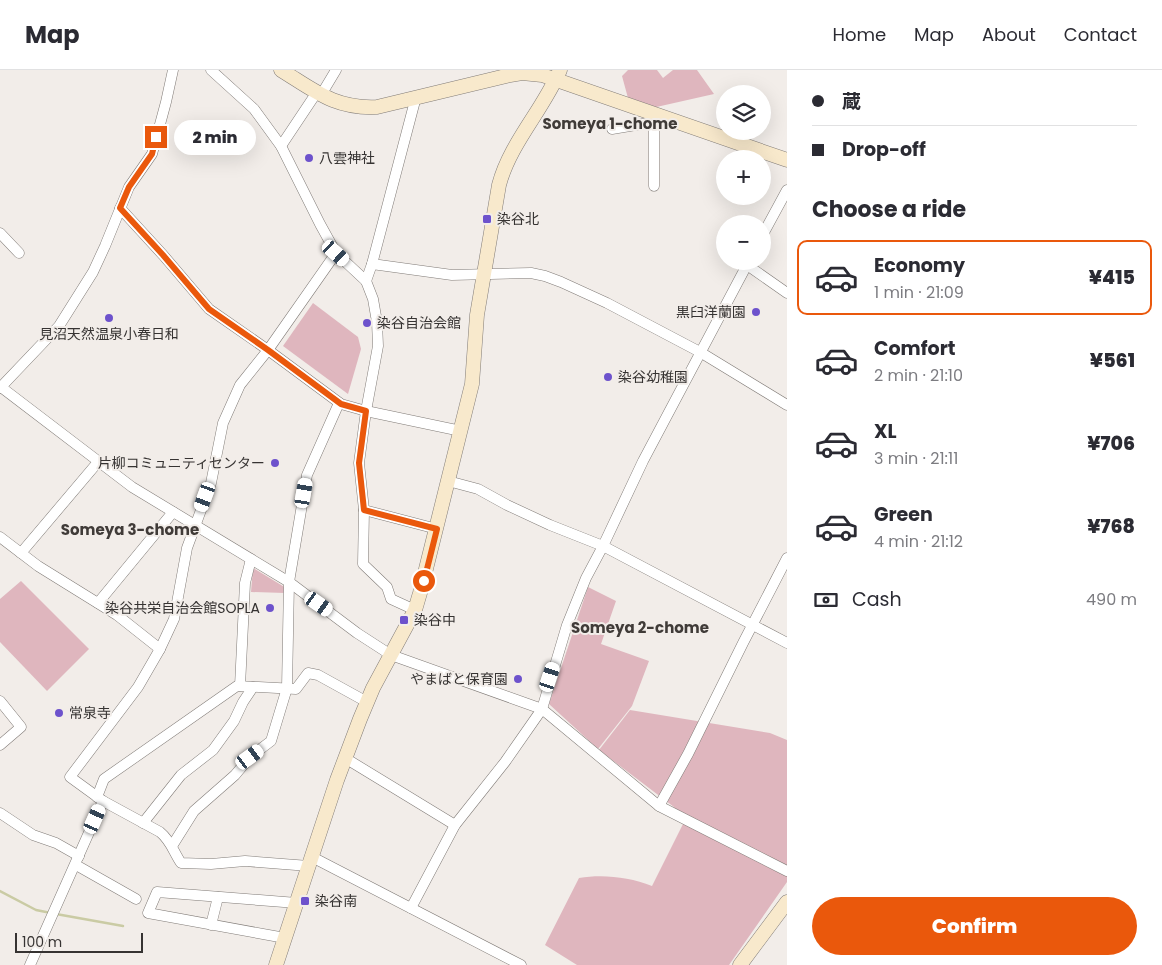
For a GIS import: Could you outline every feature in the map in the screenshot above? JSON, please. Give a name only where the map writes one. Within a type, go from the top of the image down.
[{"type":"street","points":[[173,70],[152,154],[129,187],[93,272],[59,326],[0,388],[132,487],[289,582],[357,633],[391,655],[542,709],[659,806],[787,871]]},
{"type":"street","points":[[211,70],[254,109],[281,146],[336,253],[366,281],[375,306],[378,346],[359,463],[364,510],[363,564],[387,587],[391,599],[415,610]]},
{"type":"street","points":[[281,70],[319,94],[341,104],[365,107],[377,107],[416,98],[492,75],[522,73],[558,75],[654,118],[787,160]]},
{"type":"street","points":[[281,146],[336,70]]},
{"type":"street","points":[[276,965],[345,758],[367,702],[415,610],[437,529],[472,384],[476,315],[499,186],[504,168],[558,75]]},
{"type":"street","points":[[366,281],[416,98]]},
{"type":"street","points":[[612,129],[654,118]]},
{"type":"street","points":[[654,118],[654,186]]},
{"type":"street","points":[[771,219],[787,190]]},
{"type":"street","points":[[120,208],[209,309],[339,403],[366,411],[461,431]]},
{"type":"street","points":[[0,233],[19,253]]},
{"type":"street","points":[[336,253],[268,350],[240,385],[223,423],[211,483],[187,548],[174,619],[160,649],[138,687],[70,777],[100,799],[168,838],[181,863],[211,864],[245,861],[310,862],[412,908],[521,965]]},
{"type":"street","points":[[372,264],[452,276],[531,274],[545,276],[607,303],[700,352],[787,405]]},
{"type":"street","points":[[412,908],[455,825],[505,762],[542,709],[550,677],[586,578],[643,461],[744,270]]},
{"type":"street","points":[[757,270],[787,293]]},
{"type":"street","points":[[172,846],[194,811],[235,775],[250,757],[272,741],[287,688],[289,582],[307,475],[339,403]]},
{"type":"street","points":[[22,553],[98,462]]},
{"type":"street","points":[[448,482],[478,488],[507,505],[550,525],[603,546],[787,643]]},
{"type":"street","points":[[364,510],[437,529]]},
{"type":"street","points":[[98,602],[173,512]]},
{"type":"street","points":[[0,537],[38,566],[117,615],[160,649]]},
{"type":"street","points":[[240,686],[245,583],[250,558]]},
{"type":"street","points":[[659,806],[688,754],[787,558]]},
{"type":"street","points":[[30,965],[78,860],[100,799],[104,779],[194,714],[237,686],[296,689],[308,674],[318,675],[367,702]]},
{"type":"street","points":[[143,822],[181,775],[213,750],[234,721],[253,686]]},
{"type":"street","points":[[0,702],[21,727],[0,744]]},
{"type":"street","points":[[345,758],[455,825]]},
{"type":"street","points":[[0,813],[33,835],[56,843],[136,899]]},
{"type":"street","points":[[285,938],[148,913],[157,892],[297,903]]},
{"type":"street","points":[[211,925],[218,897]]},
{"type":"street","points":[[740,965],[787,902]]},
{"type":"shaded area","points":[[628,70],[657,70],[663,78],[673,70],[697,70],[714,94],[652,108],[628,98],[622,76]]},
{"type":"shaded area","points":[[313,303],[358,337],[361,349],[348,394],[283,346]]},
{"type":"shaded area","points":[[253,568],[286,588],[285,593],[251,592]]},
{"type":"shaded area","points":[[21,581],[89,649],[47,691],[0,642],[0,599]]},
{"type":"shaded area","points":[[588,587],[616,601],[601,644],[649,661],[632,706],[598,749],[549,704]]},
{"type":"shaded area","points":[[630,710],[770,733],[787,740],[787,882],[729,965],[577,965],[545,945],[579,878],[597,876],[616,877],[652,886],[683,824],[674,807],[599,750]]},
{"type":"waterway","points":[[0,891],[36,910],[51,913]]},
{"type":"waterway","points":[[56,914],[123,926]]},
{"type":"place","name":"八雲神社","points":[[309,158]]},
{"type":"place","name":"染谷北","points":[[487,219]]},
{"type":"place","name":"黒臼洋蘭園","points":[[756,312]]},
{"type":"place","name":"見沼天然温泉小春日和","points":[[109,318]]},
{"type":"place","name":"染谷自治会館","points":[[367,323]]},
{"type":"place","name":"染谷幼稚園","points":[[608,377]]},
{"type":"place","name":"片柳コミュニティセンター","points":[[275,463]]},
{"type":"place","name":"染谷共栄自治会館SOPLA","points":[[270,608]]},
{"type":"place","name":"染谷中","points":[[404,620]]},
{"type":"place","name":"やまばと保育園","points":[[518,679]]},
{"type":"place","name":"常泉寺","points":[[59,713]]},
{"type":"place","name":"染谷南","points":[[305,901]]},
{"type":"district","name":"Someya 1-chome","points":[[610,124]]},
{"type":"district","name":"Someya 3-chome","points":[[130,530]]},
{"type":"district","name":"Someya 2-chome","points":[[640,628]]},
{"type":"route","points":[[156,137],[152,154],[129,187],[120,208],[209,309],[341,404],[366,411],[359,463],[364,510],[437,529],[424,581]]}]
